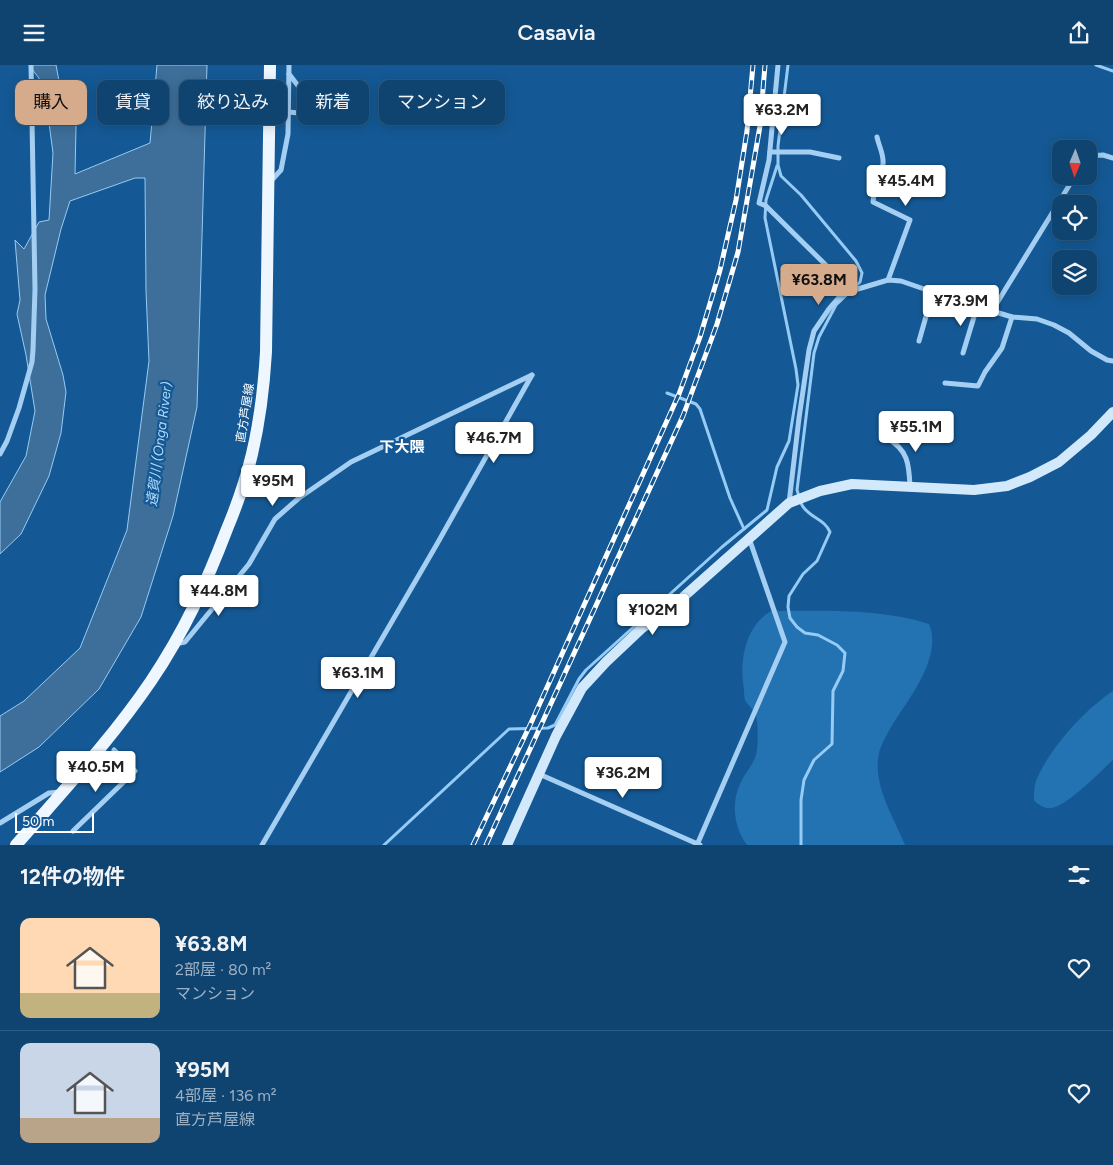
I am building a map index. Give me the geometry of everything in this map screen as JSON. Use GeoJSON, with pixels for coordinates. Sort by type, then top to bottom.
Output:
{"type":"FeatureCollection","features":[{"type":"Feature","properties":{"kind":"main road","name":"直方芦屋線"},"geometry":{"type":"LineString","coordinates":[[16,845],[113,732],[174,644],[194,609],[238,502],[252,455],[264,387],[270,183],[270,65]]}},
{"type":"Feature","properties":{"kind":"street"},"geometry":{"type":"LineString","coordinates":[[0,454],[7,441],[19,408],[32,362],[33,350],[35,289],[31,65]]}},
{"type":"Feature","properties":{"kind":"street"},"geometry":{"type":"LineString","coordinates":[[270,183],[281,170],[288,134],[289,65]]}},
{"type":"Feature","properties":{"kind":"street"},"geometry":{"type":"LineString","coordinates":[[778,65],[770,152],[758,203],[766,206],[848,287],[858,289],[888,279],[901,281],[977,307],[1012,317],[1037,319],[1054,325],[1068,333],[1091,351],[1113,361]]}},
{"type":"Feature","properties":{"kind":"street"},"geometry":{"type":"LineString","coordinates":[[288,112],[299,113],[299,87],[289,74]]}},
{"type":"Feature","properties":{"kind":"street"},"geometry":{"type":"LineString","coordinates":[[877,137],[883,153],[883,165],[874,190],[873,202],[910,220],[888,279]]}},
{"type":"Feature","properties":{"kind":"street"},"geometry":{"type":"LineString","coordinates":[[770,152],[810,152],[839,158]]}},
{"type":"Feature","properties":{"kind":"street"},"geometry":{"type":"LineString","coordinates":[[1098,155],[1113,158]]}},
{"type":"Feature","properties":{"kind":"street"},"geometry":{"type":"LineString","coordinates":[[992,311],[1069,185]]}},
{"type":"Feature","properties":{"kind":"street"},"geometry":{"type":"LineString","coordinates":[[789,503],[799,418],[809,350],[814,331],[829,309],[848,287]]}},
{"type":"Feature","properties":{"kind":"street"},"geometry":{"type":"LineString","coordinates":[[919,341],[933,292]]}},
{"type":"Feature","properties":{"kind":"street"},"geometry":{"type":"LineString","coordinates":[[963,353],[977,307]]}},
{"type":"Feature","properties":{"kind":"street"},"geometry":{"type":"LineString","coordinates":[[945,383],[978,386],[984,372],[1002,348],[1012,317]]}},
{"type":"Feature","properties":{"kind":"street"},"geometry":{"type":"LineString","coordinates":[[174,644],[185,642],[249,564],[275,519],[299,498],[352,462],[532,375],[438,544],[262,845]]}},
{"type":"Feature","properties":{"kind":"street"},"geometry":{"type":"LineString","coordinates":[[507,845],[556,736],[582,688],[641,629],[672,607],[789,503],[820,491],[852,485],[974,490],[1007,486],[1059,462],[1091,435],[1113,413]]}},
{"type":"Feature","properties":{"kind":"street"},"geometry":{"type":"LineString","coordinates":[[887,438],[902,450],[907,458],[910,487]]}},
{"type":"Feature","properties":{"kind":"street"},"geometry":{"type":"LineString","coordinates":[[539,774],[698,845],[784,642],[749,538]]}},
{"type":"Feature","properties":{"kind":"street"},"geometry":{"type":"LineString","coordinates":[[73,831],[134,771],[114,750]]}},
{"type":"Feature","properties":{"kind":"street"},"geometry":{"type":"LineString","coordinates":[[0,823],[49,793],[62,791]]}},
{"type":"Feature","properties":{"kind":"shaded area"},"geometry":{"type":"Polygon","coordinates":[[[771,611],[851,611],[891,615],[929,624],[932,637],[928,664],[922,678],[885,738],[878,759],[879,781],[882,792],[905,845],[747,845],[739,831],[735,815],[735,799],[740,784],[756,755],[758,738],[755,714],[744,697],[743,656],[755,626],[771,611]]]}},
{"type":"Feature","properties":{"kind":"shaded area"},"geometry":{"type":"Polygon","coordinates":[[[1113,691],[1113,760],[1065,802],[1051,808],[1040,805],[1034,800],[1035,786],[1049,756],[1079,719],[1113,691]]]}},
{"type":"Feature","properties":{"kind":"water"},"geometry":{"type":"Polygon","coordinates":[[[29,65],[56,65],[59,80],[40,80],[29,65]]]}},
{"type":"Feature","properties":{"kind":"water","name":"遠賀川 (Onga River)"},"geometry":{"type":"Polygon","coordinates":[[[157,65],[207,65],[207,80],[179,80],[179,125],[205,125],[197,407],[173,516],[141,617],[99,689],[39,747],[0,772],[0,716],[24,701],[80,648],[127,530],[149,361],[145,178],[135,178],[70,201],[61,229],[45,295],[46,319],[63,375],[66,392],[61,433],[49,476],[21,534],[0,554],[0,502],[26,456],[35,411],[17,314],[20,300],[15,240],[24,249],[39,222],[49,220],[53,153],[49,125],[75,125],[75,174],[150,143],[152,125],[169,125],[169,80],[156,80],[157,65]]]}},
{"type":"Feature","properties":{"kind":"waterway"},"geometry":{"type":"LineString","coordinates":[[788,65],[778,146],[778,165],[781,176],[801,195],[856,261],[862,273],[860,282],[836,305],[819,337],[814,353],[797,490],[807,512],[825,524],[830,532],[817,561],[803,574],[789,596],[790,618],[805,633],[818,635],[837,645],[845,653],[843,671],[833,691],[832,744],[814,760],[804,780],[801,800],[801,845]]}},
{"type":"Feature","properties":{"kind":"waterway"},"geometry":{"type":"LineString","coordinates":[[1096,65],[1113,71]]}},
{"type":"Feature","properties":{"kind":"waterway"},"geometry":{"type":"LineString","coordinates":[[384,845],[509,729],[548,728],[555,725],[579,679],[586,670],[722,547],[767,510],[777,467],[789,441],[798,385],[765,218],[766,200],[777,166]]}},
{"type":"Feature","properties":{"kind":"waterway"},"geometry":{"type":"LineString","coordinates":[[667,393],[696,404],[700,409],[730,498],[744,529]]}},
{"type":"Feature","properties":{"kind":"railway"},"geometry":{"type":"LineString","coordinates":[[473,845],[531,723],[679,394],[700,337],[720,270],[736,200],[747,131],[753,65]]}},
{"type":"Feature","properties":{"kind":"railway"},"geometry":{"type":"LineString","coordinates":[[486,845],[683,416],[717,324],[738,252],[760,126],[765,65]]}},
{"type":"Feature","properties":{"kind":"district","name":"下大隈"},"geometry":{"type":"Point","coordinates":[402,447]}}]}
